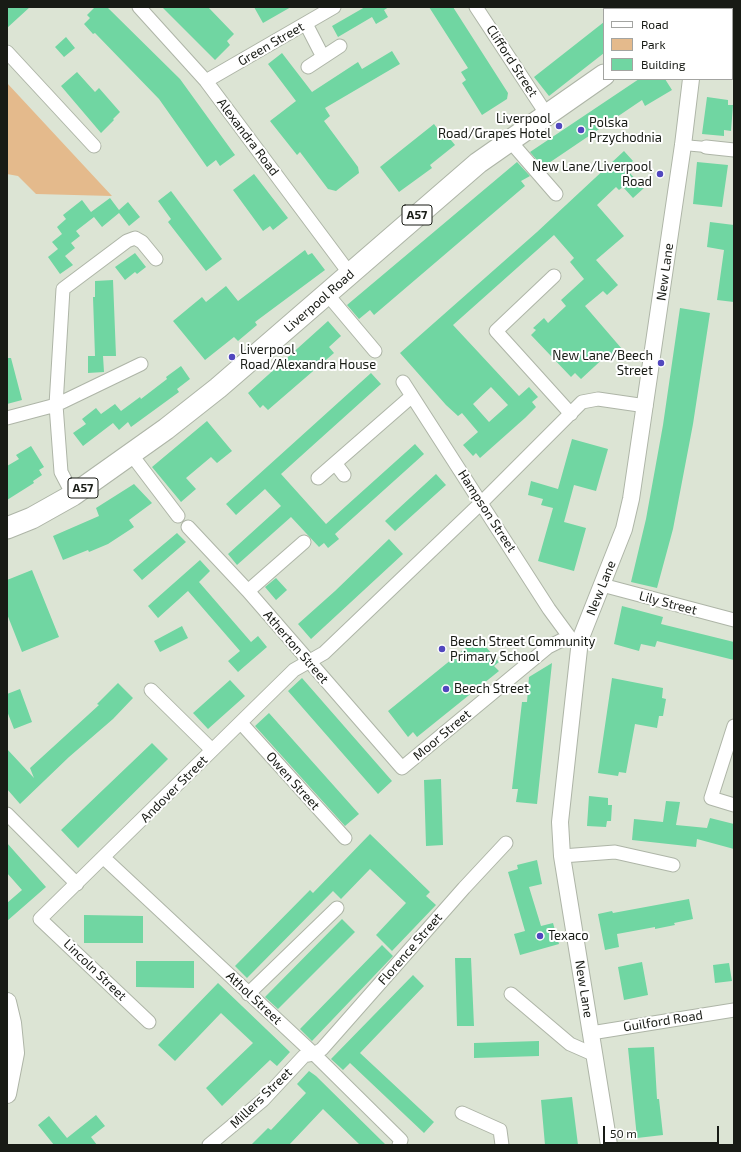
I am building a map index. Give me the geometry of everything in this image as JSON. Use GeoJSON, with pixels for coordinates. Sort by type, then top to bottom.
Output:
{"type":"FeatureCollection","features":[{"type":"Feature","properties":{"kind":"main road","name":"Liverpool Road"},"geometry":{"type":"LineString","coordinates":[[7,528],[32,518],[73,495],[132,454],[218,388],[478,163],[603,76]]}},
{"type":"Feature","properties":{"kind":"main road"},"geometry":{"type":"LineString","coordinates":[[7,1002],[12,1023],[15,1053],[7,1094]]}},
{"type":"Feature","properties":{"kind":"street","name":"Alexandra Road"},"geometry":{"type":"LineString","coordinates":[[139,7],[206,81],[350,274]]}},
{"type":"Feature","properties":{"kind":"street","name":"Green Street"},"geometry":{"type":"LineString","coordinates":[[206,81],[334,7]]}},
{"type":"Feature","properties":{"kind":"street","name":"Clifford Street"},"geometry":{"type":"LineString","coordinates":[[476,7],[547,115]]}},
{"type":"Feature","properties":{"kind":"street"},"geometry":{"type":"LineString","coordinates":[[306,24],[323,57]]}},
{"type":"Feature","properties":{"kind":"street"},"geometry":{"type":"LineString","coordinates":[[308,67],[340,46]]}},
{"type":"Feature","properties":{"kind":"street"},"geometry":{"type":"LineString","coordinates":[[7,52],[94,146]]}},
{"type":"Feature","properties":{"kind":"street","name":"New Lane"},"geometry":{"type":"LineString","coordinates":[[609,1145],[562,856],[560,822],[576,640],[602,586],[624,529],[631,499],[684,145],[691,80]]}},
{"type":"Feature","properties":{"kind":"street"},"geometry":{"type":"LineString","coordinates":[[510,141],[556,194]]}},
{"type":"Feature","properties":{"kind":"street"},"geometry":{"type":"LineString","coordinates":[[684,145],[734,150]]}},
{"type":"Feature","properties":{"kind":"street"},"geometry":{"type":"LineString","coordinates":[[73,495],[61,472],[56,405],[63,289],[127,241],[135,238],[142,242],[156,259]]}},
{"type":"Feature","properties":{"kind":"street"},"geometry":{"type":"LineString","coordinates":[[554,276],[496,331],[571,414]]}},
{"type":"Feature","properties":{"kind":"street"},"geometry":{"type":"LineString","coordinates":[[327,294],[375,351]]}},
{"type":"Feature","properties":{"kind":"street"},"geometry":{"type":"LineString","coordinates":[[7,418],[56,405],[141,364]]}},
{"type":"Feature","properties":{"kind":"street","name":"Hampson Street"},"geometry":{"type":"LineString","coordinates":[[403,382],[549,609],[576,640]]}},
{"type":"Feature","properties":{"kind":"street"},"geometry":{"type":"LineString","coordinates":[[318,478],[412,396]]}},
{"type":"Feature","properties":{"kind":"street"},"geometry":{"type":"LineString","coordinates":[[309,662],[324,653],[482,503],[582,402],[590,399],[598,399],[646,406]]}},
{"type":"Feature","properties":{"kind":"street"},"geometry":{"type":"LineString","coordinates":[[132,454],[178,516]]}},
{"type":"Feature","properties":{"kind":"street"},"geometry":{"type":"LineString","coordinates":[[335,463],[344,475]]}},
{"type":"Feature","properties":{"kind":"street","name":"Atherton Street"},"geometry":{"type":"LineString","coordinates":[[188,527],[248,591],[402,768]]}},
{"type":"Feature","properties":{"kind":"street"},"geometry":{"type":"LineString","coordinates":[[248,591],[304,542]]}},
{"type":"Feature","properties":{"kind":"street","name":"Lily Street"},"geometry":{"type":"LineString","coordinates":[[602,586],[734,620]]}},
{"type":"Feature","properties":{"kind":"street","name":"Moor Street"},"geometry":{"type":"LineString","coordinates":[[402,768],[548,647],[560,641],[576,640]]}},
{"type":"Feature","properties":{"kind":"street","name":"Andover Street"},"geometry":{"type":"LineString","coordinates":[[40,919],[104,858],[294,670],[309,662]]}},
{"type":"Feature","properties":{"kind":"street"},"geometry":{"type":"LineString","coordinates":[[150,690],[212,750]]}},
{"type":"Feature","properties":{"kind":"street","name":"Owen Street"},"geometry":{"type":"LineString","coordinates":[[241,723],[345,838]]}},
{"type":"Feature","properties":{"kind":"street"},"geometry":{"type":"LineString","coordinates":[[734,726],[712,798],[734,805]]}},
{"type":"Feature","properties":{"kind":"street"},"geometry":{"type":"LineString","coordinates":[[7,814],[77,884]]}},
{"type":"Feature","properties":{"kind":"street","name":"Florence Street"},"geometry":{"type":"LineString","coordinates":[[314,1054],[322,1049],[506,843]]}},
{"type":"Feature","properties":{"kind":"street"},"geometry":{"type":"LineString","coordinates":[[562,856],[615,852],[673,865]]}},
{"type":"Feature","properties":{"kind":"street","name":"Athol Street"},"geometry":{"type":"LineString","coordinates":[[104,858],[314,1054],[400,1142]]}},
{"type":"Feature","properties":{"kind":"street"},"geometry":{"type":"LineString","coordinates":[[248,994],[337,908]]}},
{"type":"Feature","properties":{"kind":"street","name":"Lincoln Street"},"geometry":{"type":"LineString","coordinates":[[40,919],[149,1022]]}},
{"type":"Feature","properties":{"kind":"street"},"geometry":{"type":"LineString","coordinates":[[511,994],[570,1044],[595,1056]]}},
{"type":"Feature","properties":{"kind":"street","name":"Guilford Road"},"geometry":{"type":"LineString","coordinates":[[591,1033],[734,1010]]}},
{"type":"Feature","properties":{"kind":"street","name":"Millers Street"},"geometry":{"type":"LineString","coordinates":[[209,1145],[263,1100],[304,1056],[314,1054]]}},
{"type":"Feature","properties":{"kind":"street"},"geometry":{"type":"LineString","coordinates":[[462,1113],[500,1130],[502,1145]]}},
{"type":"Feature","properties":{"kind":"green space"},"geometry":{"type":"Polygon","coordinates":[[[7,83],[112,196],[36,194],[18,176],[7,174],[7,83]]]}},
{"type":"Feature","properties":{"kind":"building"},"geometry":{"type":"Polygon","coordinates":[[[7,7],[30,7],[7,28],[7,7]]]}},
{"type":"Feature","properties":{"kind":"building"},"geometry":{"type":"Polygon","coordinates":[[[95,7],[107,7],[180,79],[235,155],[220,166],[216,160],[207,167],[159,99],[95,33],[93,34],[84,24],[90,18],[87,15],[95,7]]]}},
{"type":"Feature","properties":{"kind":"building"},"geometry":{"type":"Polygon","coordinates":[[[162,7],[208,7],[234,34],[227,41],[230,45],[215,60],[162,7]]]}},
{"type":"Feature","properties":{"kind":"building"},"geometry":{"type":"Polygon","coordinates":[[[254,7],[291,7],[263,23],[254,7]]]}},
{"type":"Feature","properties":{"kind":"building"},"geometry":{"type":"Polygon","coordinates":[[[365,7],[389,7],[384,10],[388,17],[376,24],[372,17],[338,37],[332,26],[365,7]]]}},
{"type":"Feature","properties":{"kind":"building"},"geometry":{"type":"Polygon","coordinates":[[[429,7],[453,7],[508,93],[507,99],[482,115],[462,83],[466,80],[461,72],[468,68],[429,7]]]}},
{"type":"Feature","properties":{"kind":"building"},"geometry":{"type":"Polygon","coordinates":[[[603,23],[603,54],[549,96],[534,77],[603,23]]]}},
{"type":"Feature","properties":{"kind":"building"},"geometry":{"type":"Polygon","coordinates":[[[66,37],[75,48],[64,57],[55,47],[66,37]]]}},
{"type":"Feature","properties":{"kind":"building"},"geometry":{"type":"Polygon","coordinates":[[[392,51],[400,64],[325,108],[330,116],[324,121],[358,167],[359,173],[336,191],[328,189],[300,152],[297,155],[270,121],[296,101],[268,64],[282,53],[312,92],[358,62],[362,69],[392,51]]]}},
{"type":"Feature","properties":{"kind":"building"},"geometry":{"type":"Polygon","coordinates":[[[77,72],[95,92],[99,88],[120,112],[101,133],[61,86],[77,72]]]}},
{"type":"Feature","properties":{"kind":"building","name":"Polska Przychodnia"},"geometry":{"type":"Polygon","coordinates":[[[638,80],[666,80],[672,90],[645,106],[642,100],[543,167],[530,152],[638,80]]]}},
{"type":"Feature","properties":{"kind":"building"},"geometry":{"type":"Polygon","coordinates":[[[707,97],[728,100],[728,105],[733,105],[731,131],[724,130],[724,136],[702,134],[707,97]]]}},
{"type":"Feature","properties":{"kind":"building"},"geometry":{"type":"Polygon","coordinates":[[[434,124],[440,132],[442,129],[455,145],[430,165],[432,168],[399,192],[380,167],[434,124]]]}},
{"type":"Feature","properties":{"kind":"building"},"geometry":{"type":"Polygon","coordinates":[[[624,151],[633,161],[625,168],[644,188],[633,198],[623,187],[619,190],[616,187],[597,205],[624,236],[596,260],[618,285],[607,295],[603,291],[585,306],[622,349],[611,358],[608,354],[581,379],[575,373],[571,377],[531,335],[536,330],[533,328],[544,318],[548,323],[566,306],[561,300],[584,279],[570,262],[574,258],[554,235],[453,325],[519,396],[529,387],[538,397],[532,402],[536,407],[480,458],[476,453],[473,456],[463,445],[478,432],[462,413],[458,416],[446,405],[400,353],[537,232],[624,151]],[[491,387],[473,404],[489,422],[508,405],[491,387]]]}},
{"type":"Feature","properties":{"kind":"building"},"geometry":{"type":"Polygon","coordinates":[[[517,162],[530,176],[521,181],[525,186],[374,315],[370,310],[359,319],[347,305],[517,162]]]}},
{"type":"Feature","properties":{"kind":"building"},"geometry":{"type":"Polygon","coordinates":[[[697,162],[728,165],[722,207],[693,204],[697,162]]]}},
{"type":"Feature","properties":{"kind":"building"},"geometry":{"type":"Polygon","coordinates":[[[254,174],[288,218],[273,230],[270,226],[263,231],[233,190],[254,174]]]}},
{"type":"Feature","properties":{"kind":"building"},"geometry":{"type":"Polygon","coordinates":[[[171,191],[222,259],[206,271],[168,222],[171,219],[158,201],[171,191]]]}},
{"type":"Feature","properties":{"kind":"building"},"geometry":{"type":"Polygon","coordinates":[[[110,198],[119,210],[128,202],[140,217],[129,226],[119,213],[102,227],[94,217],[76,231],[80,236],[71,243],[75,248],[65,256],[73,265],[60,274],[48,257],[58,249],[52,242],[62,234],[57,227],[66,219],[63,215],[82,200],[91,212],[110,198]]]}},
{"type":"Feature","properties":{"kind":"building"},"geometry":{"type":"Polygon","coordinates":[[[710,222],[734,225],[734,302],[717,300],[724,250],[707,247],[710,222]]]}},
{"type":"Feature","properties":{"kind":"building"},"geometry":{"type":"Polygon","coordinates":[[[305,250],[308,255],[312,253],[325,270],[255,322],[257,325],[238,341],[234,337],[205,360],[173,321],[202,297],[206,302],[226,286],[238,301],[305,250]]]}},
{"type":"Feature","properties":{"kind":"building"},"geometry":{"type":"Polygon","coordinates":[[[135,253],[146,267],[137,274],[135,272],[125,280],[115,267],[135,253]]]}},
{"type":"Feature","properties":{"kind":"building"},"geometry":{"type":"Polygon","coordinates":[[[113,280],[116,356],[103,356],[104,372],[88,373],[88,356],[95,356],[93,297],[95,297],[95,281],[113,280]]]}},
{"type":"Feature","properties":{"kind":"building"},"geometry":{"type":"Polygon","coordinates":[[[680,308],[710,313],[693,424],[673,529],[657,588],[631,582],[646,519],[663,425],[680,308]]]}},
{"type":"Feature","properties":{"kind":"building"},"geometry":{"type":"Polygon","coordinates":[[[328,321],[341,336],[329,347],[334,353],[268,410],[263,405],[260,408],[248,393],[328,321]]]}},
{"type":"Feature","properties":{"kind":"building"},"geometry":{"type":"Polygon","coordinates":[[[7,358],[11,358],[22,400],[7,404],[7,358]]]}},
{"type":"Feature","properties":{"kind":"building"},"geometry":{"type":"Polygon","coordinates":[[[181,366],[190,379],[177,389],[179,392],[131,427],[128,422],[119,430],[113,423],[83,446],[73,433],[86,424],[82,419],[96,408],[101,414],[115,404],[121,411],[140,397],[141,399],[181,366]]]}},
{"type":"Feature","properties":{"kind":"building"},"geometry":{"type":"Polygon","coordinates":[[[371,373],[381,384],[281,474],[326,524],[415,444],[424,454],[335,534],[339,539],[328,548],[324,543],[319,547],[291,517],[237,565],[228,554],[281,506],[265,489],[236,515],[226,504],[371,373]]]}},
{"type":"Feature","properties":{"kind":"building"},"geometry":{"type":"Polygon","coordinates":[[[207,421],[232,451],[217,463],[211,457],[186,478],[196,489],[181,502],[152,467],[207,421]]]}},
{"type":"Feature","properties":{"kind":"building"},"geometry":{"type":"Polygon","coordinates":[[[572,439],[608,449],[596,491],[574,485],[564,522],[586,528],[574,571],[538,561],[553,508],[541,505],[543,499],[528,495],[531,481],[558,489],[572,439]]]}},
{"type":"Feature","properties":{"kind":"building"},"geometry":{"type":"Polygon","coordinates":[[[31,446],[44,467],[39,470],[42,475],[33,481],[34,483],[7,500],[7,466],[19,459],[16,455],[31,446]]]}},
{"type":"Feature","properties":{"kind":"building"},"geometry":{"type":"Polygon","coordinates":[[[436,474],[446,485],[395,531],[385,521],[436,474]]]}},
{"type":"Feature","properties":{"kind":"building"},"geometry":{"type":"Polygon","coordinates":[[[134,484],[152,503],[129,520],[134,527],[108,544],[63,560],[53,536],[99,516],[96,508],[134,484]]]}},
{"type":"Feature","properties":{"kind":"building"},"geometry":{"type":"Polygon","coordinates":[[[177,533],[186,542],[142,580],[133,570],[177,533]]]}},
{"type":"Feature","properties":{"kind":"building"},"geometry":{"type":"Polygon","coordinates":[[[389,539],[403,554],[311,639],[298,624],[389,539]]]}},
{"type":"Feature","properties":{"kind":"building"},"geometry":{"type":"Polygon","coordinates":[[[200,560],[210,571],[199,582],[251,642],[258,636],[267,647],[238,672],[228,661],[240,651],[188,591],[158,618],[148,606],[200,560]]]}},
{"type":"Feature","properties":{"kind":"building"},"geometry":{"type":"Polygon","coordinates":[[[32,570],[59,637],[22,652],[7,614],[7,580],[32,570]]]}},
{"type":"Feature","properties":{"kind":"building"},"geometry":{"type":"Polygon","coordinates":[[[276,578],[287,590],[276,600],[265,587],[276,578]]]}},
{"type":"Feature","properties":{"kind":"building"},"geometry":{"type":"Polygon","coordinates":[[[622,606],[663,617],[661,624],[734,642],[734,660],[657,641],[655,647],[641,644],[639,651],[614,644],[622,606]]]}},
{"type":"Feature","properties":{"kind":"building"},"geometry":{"type":"Polygon","coordinates":[[[182,626],[188,638],[160,652],[154,641],[182,626]]]}},
{"type":"Feature","properties":{"kind":"building","name":"Beech Street"},"geometry":{"type":"Polygon","coordinates":[[[480,640],[499,662],[494,666],[499,671],[417,737],[413,732],[408,737],[388,711],[473,642],[475,644],[480,640]]]}},
{"type":"Feature","properties":{"kind":"building"},"geometry":{"type":"Polygon","coordinates":[[[552,663],[537,804],[516,802],[518,789],[512,789],[522,702],[527,702],[529,677],[552,663]]]}},
{"type":"Feature","properties":{"kind":"building"},"geometry":{"type":"Polygon","coordinates":[[[302,678],[392,781],[378,794],[288,691],[302,678]]]}},
{"type":"Feature","properties":{"kind":"building"},"geometry":{"type":"Polygon","coordinates":[[[612,678],[663,688],[662,698],[666,699],[663,716],[659,716],[657,728],[635,724],[626,773],[619,772],[618,776],[598,773],[612,678]]]}},
{"type":"Feature","properties":{"kind":"building"},"geometry":{"type":"Polygon","coordinates":[[[230,680],[245,696],[208,729],[193,713],[230,680]]]}},
{"type":"Feature","properties":{"kind":"building"},"geometry":{"type":"Polygon","coordinates":[[[118,683],[133,698],[113,719],[69,757],[20,804],[7,789],[7,749],[34,778],[30,768],[99,705],[97,704],[118,683]]]}},
{"type":"Feature","properties":{"kind":"building"},"geometry":{"type":"Polygon","coordinates":[[[20,689],[32,722],[14,729],[7,711],[7,694],[20,689]]]}},
{"type":"Feature","properties":{"kind":"building"},"geometry":{"type":"Polygon","coordinates":[[[269,713],[359,814],[345,826],[255,726],[269,713]]]}},
{"type":"Feature","properties":{"kind":"building"},"geometry":{"type":"Polygon","coordinates":[[[152,743],[168,759],[78,848],[61,830],[152,743]]]}},
{"type":"Feature","properties":{"kind":"building"},"geometry":{"type":"Polygon","coordinates":[[[441,779],[443,845],[426,846],[424,780],[441,779]]]}},
{"type":"Feature","properties":{"kind":"building"},"geometry":{"type":"Polygon","coordinates":[[[589,796],[608,798],[608,805],[612,805],[611,821],[607,821],[606,827],[587,826],[589,796]]]}},
{"type":"Feature","properties":{"kind":"building"},"geometry":{"type":"Polygon","coordinates":[[[666,801],[680,802],[676,825],[707,828],[710,818],[734,824],[734,849],[697,839],[696,847],[632,840],[634,819],[663,822],[666,801]]]}},
{"type":"Feature","properties":{"kind":"building"},"geometry":{"type":"Polygon","coordinates":[[[370,834],[430,892],[426,896],[436,905],[392,951],[376,935],[406,903],[370,869],[341,899],[333,891],[247,978],[235,966],[310,890],[313,893],[370,834]]]}},
{"type":"Feature","properties":{"kind":"building"},"geometry":{"type":"Polygon","coordinates":[[[7,843],[46,887],[7,921],[7,903],[22,890],[7,873],[7,843]]]}},
{"type":"Feature","properties":{"kind":"building"},"geometry":{"type":"Polygon","coordinates":[[[537,860],[542,884],[529,887],[541,926],[553,923],[559,944],[520,955],[514,934],[525,931],[508,872],[518,869],[517,865],[537,860]]]}},
{"type":"Feature","properties":{"kind":"building"},"geometry":{"type":"Polygon","coordinates":[[[689,899],[693,919],[674,923],[675,925],[655,929],[655,927],[617,934],[619,947],[605,950],[598,914],[612,911],[613,913],[689,899]]]}},
{"type":"Feature","properties":{"kind":"building"},"geometry":{"type":"Polygon","coordinates":[[[84,915],[143,916],[143,943],[84,943],[84,915]]]}},
{"type":"Feature","properties":{"kind":"building"},"geometry":{"type":"Polygon","coordinates":[[[342,919],[355,932],[278,1009],[265,997],[342,919]]]}},
{"type":"Feature","properties":{"kind":"building"},"geometry":{"type":"Polygon","coordinates":[[[382,945],[393,956],[312,1041],[300,1029],[382,945]]]}},
{"type":"Feature","properties":{"kind":"building"},"geometry":{"type":"Polygon","coordinates":[[[455,958],[471,958],[474,1026],[457,1026],[455,958]]]}},
{"type":"Feature","properties":{"kind":"building"},"geometry":{"type":"Polygon","coordinates":[[[136,961],[194,961],[194,988],[136,987],[136,961]]]}},
{"type":"Feature","properties":{"kind":"building"},"geometry":{"type":"Polygon","coordinates":[[[642,962],[648,995],[624,1000],[618,967],[642,962]]]}},
{"type":"Feature","properties":{"kind":"building"},"geometry":{"type":"Polygon","coordinates":[[[729,963],[732,981],[715,983],[713,965],[729,963]]]}},
{"type":"Feature","properties":{"kind":"building"},"geometry":{"type":"Polygon","coordinates":[[[413,975],[424,986],[360,1053],[434,1122],[424,1133],[350,1063],[343,1070],[331,1059],[413,975]]]}},
{"type":"Feature","properties":{"kind":"building"},"geometry":{"type":"Polygon","coordinates":[[[218,983],[290,1052],[277,1066],[270,1060],[222,1106],[206,1088],[253,1043],[221,1013],[175,1061],[158,1045],[218,983]]]}},
{"type":"Feature","properties":{"kind":"building"},"geometry":{"type":"Polygon","coordinates":[[[539,1041],[539,1056],[474,1058],[474,1043],[539,1041]]]}},
{"type":"Feature","properties":{"kind":"building"},"geometry":{"type":"Polygon","coordinates":[[[654,1047],[657,1099],[659,1099],[663,1135],[637,1138],[628,1048],[654,1047]]]}},
{"type":"Feature","properties":{"kind":"building"},"geometry":{"type":"Polygon","coordinates":[[[309,1071],[316,1076],[386,1145],[360,1145],[323,1109],[289,1145],[251,1145],[268,1128],[271,1130],[306,1093],[297,1084],[309,1071]]]}},
{"type":"Feature","properties":{"kind":"building"},"geometry":{"type":"Polygon","coordinates":[[[572,1097],[578,1145],[545,1145],[541,1100],[572,1097]]]}},
{"type":"Feature","properties":{"kind":"building"},"geometry":{"type":"Polygon","coordinates":[[[96,1115],[105,1126],[91,1137],[97,1145],[54,1145],[38,1125],[49,1116],[67,1138],[96,1115]]]}},
{"type":"Feature","properties":{"kind":"place","name":"Liverpool Road/Grapes Hotel"},"geometry":{"type":"Point","coordinates":[559,126]}},
{"type":"Feature","properties":{"kind":"place","name":"Polska Przychodnia"},"geometry":{"type":"Point","coordinates":[581,130]}},
{"type":"Feature","properties":{"kind":"place","name":"New Lane/Liverpool Road"},"geometry":{"type":"Point","coordinates":[660,174]}},
{"type":"Feature","properties":{"kind":"place","name":"Liverpool Road/Alexandra House"},"geometry":{"type":"Point","coordinates":[232,357]}},
{"type":"Feature","properties":{"kind":"place","name":"New Lane/Beech Street"},"geometry":{"type":"Point","coordinates":[661,363]}},
{"type":"Feature","properties":{"kind":"place","name":"Beech Street Community Primary School"},"geometry":{"type":"Point","coordinates":[442,649]}},
{"type":"Feature","properties":{"kind":"place","name":"Beech Street"},"geometry":{"type":"Point","coordinates":[446,689]}},
{"type":"Feature","properties":{"kind":"place","name":"Texaco"},"geometry":{"type":"Point","coordinates":[540,936]}}]}
